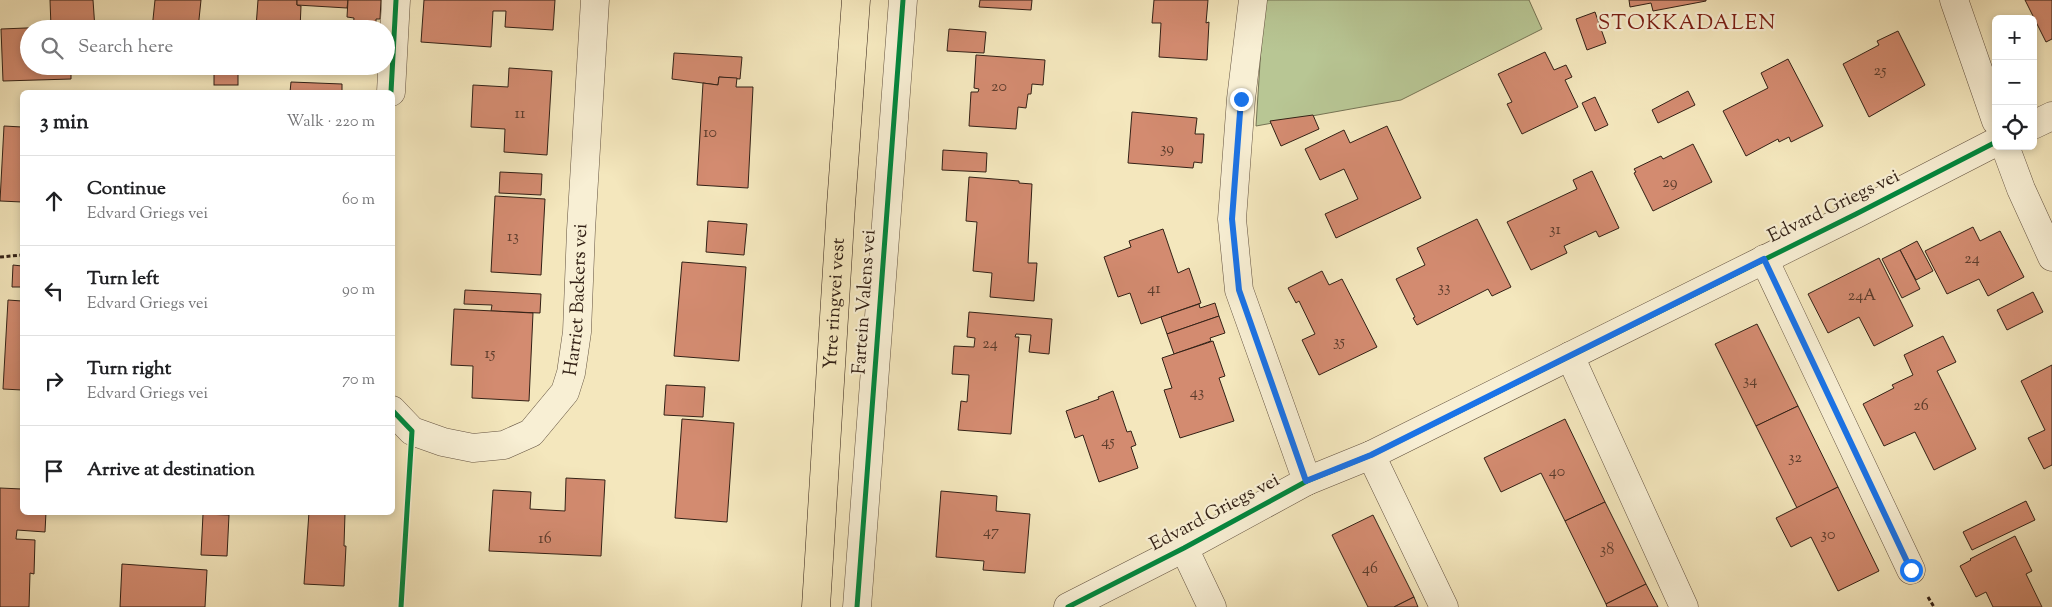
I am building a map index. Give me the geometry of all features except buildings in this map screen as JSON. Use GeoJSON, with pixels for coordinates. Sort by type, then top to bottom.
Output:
{"type":"FeatureCollection","features":[{"type":"Feature","properties":{"kind":"main road","name":"Ytre ringvei vest"},"geometry":{"type":"LineString","coordinates":[[816,607],[841,195],[856,0]]}},
{"type":"Feature","properties":{"kind":"street"},"geometry":{"type":"LineString","coordinates":[[395,20],[396,0]]}},
{"type":"Feature","properties":{"kind":"street","name":"Harriet Backers vei"},"geometry":{"type":"LineString","coordinates":[[395,413],[412,431],[442,442],[474,448],[504,445],[531,433],[565,392],[571,373],[577,332],[581,230],[595,0]]}},
{"type":"Feature","properties":{"kind":"street","name":"Fartein Valens vei"},"geometry":{"type":"LineString","coordinates":[[857,607],[903,0]]}},
{"type":"Feature","properties":{"kind":"street","name":"Edvard Griegs vei"},"geometry":{"type":"LineString","coordinates":[[1253,0],[1241,99],[1232,219],[1239,290],[1306,481]]}},
{"type":"Feature","properties":{"kind":"street"},"geometry":{"type":"LineString","coordinates":[[1954,0],[1992,109]]}},
{"type":"Feature","properties":{"kind":"street"},"geometry":{"type":"LineString","coordinates":[[391,90],[392,75]]}},
{"type":"Feature","properties":{"kind":"street"},"geometry":{"type":"LineString","coordinates":[[2037,123],[2052,116]]}},
{"type":"Feature","properties":{"kind":"street","name":"Edvard Griegs vei"},"geometry":{"type":"LineString","coordinates":[[1068,607],[1184,548],[1306,481],[1371,455],[1992,144]]}},
{"type":"Feature","properties":{"kind":"street"},"geometry":{"type":"LineString","coordinates":[[2006,150],[2021,189],[2052,257]]}},
{"type":"Feature","properties":{"kind":"street","name":"Edvard Griegs vei"},"geometry":{"type":"LineString","coordinates":[[1764,259],[1911,570]]}},
{"type":"Feature","properties":{"kind":"street"},"geometry":{"type":"LineString","coordinates":[[1570,356],[1684,607]]}},
{"type":"Feature","properties":{"kind":"street"},"geometry":{"type":"LineString","coordinates":[[1371,455],[1444,607]]}},
{"type":"Feature","properties":{"kind":"street","name":"Edvard Griegs vei"},"geometry":{"type":"LineString","coordinates":[[1184,548],[1212,607]]}},
{"type":"Feature","properties":{"kind":"path"},"geometry":{"type":"LineString","coordinates":[[0,257],[20,255]]}},
{"type":"Feature","properties":{"kind":"green space"},"geometry":{"type":"Polygon","coordinates":[[[1264,0],[1529,0],[1542,29],[1401,100],[1256,126],[1264,0]]]}},
{"type":"Feature","properties":{"kind":"cycle path"},"geometry":{"type":"LineString","coordinates":[[395,20],[396,0]]}},
{"type":"Feature","properties":{"kind":"cycle path"},"geometry":{"type":"LineString","coordinates":[[857,607],[903,0]]}},
{"type":"Feature","properties":{"kind":"cycle path"},"geometry":{"type":"LineString","coordinates":[[391,90],[392,75]]}},
{"type":"Feature","properties":{"kind":"cycle path"},"geometry":{"type":"LineString","coordinates":[[1068,607],[1184,548],[1307,481],[1371,455],[1856,214],[1992,144]]}},
{"type":"Feature","properties":{"kind":"cycle path"},"geometry":{"type":"LineString","coordinates":[[395,413],[412,431],[401,607]]}},
{"type":"Feature","properties":{"kind":"district","name":"STOKKADALEN"},"geometry":{"type":"Point","coordinates":[1687,24]}},
{"type":"Feature","properties":{"kind":"route"},"geometry":{"type":"LineString","coordinates":[[1241,99],[1232,219],[1239,290],[1306,481],[1371,455],[1764,259],[1911,570]]}}]}
